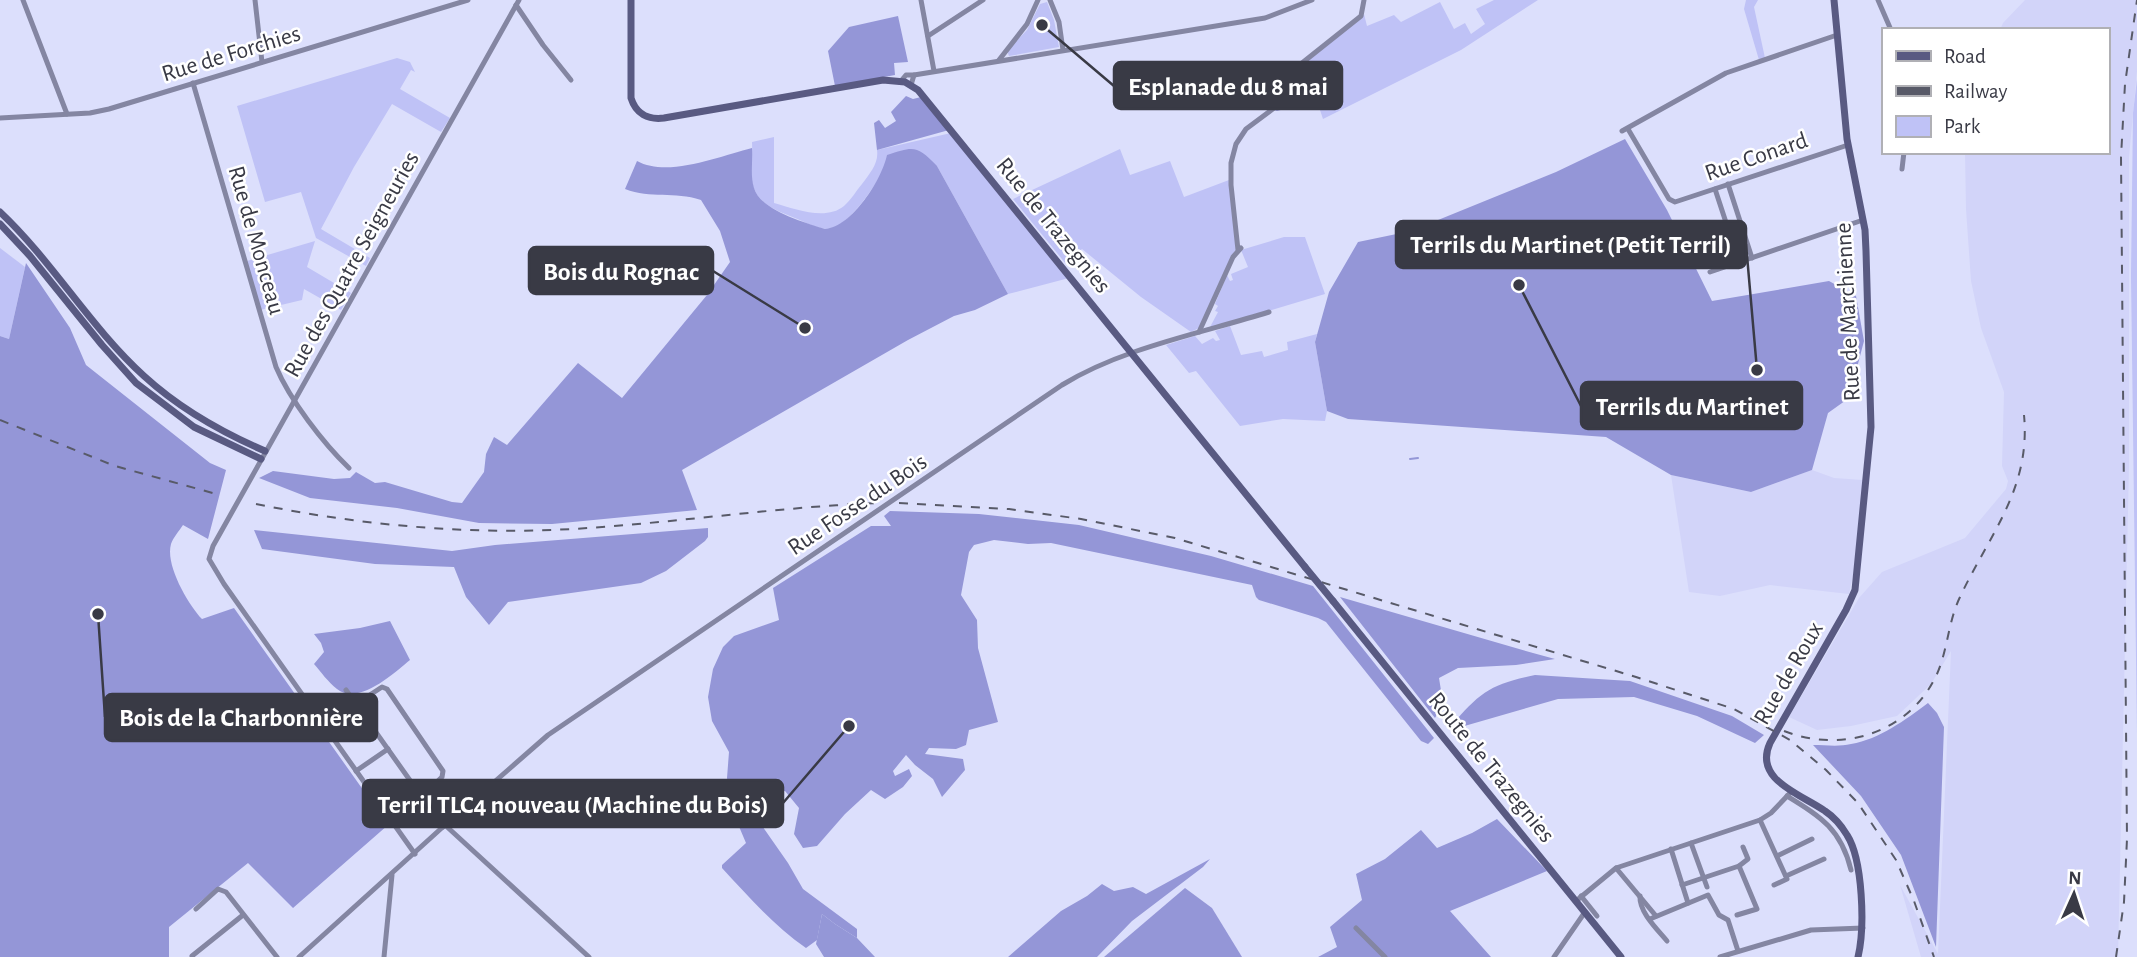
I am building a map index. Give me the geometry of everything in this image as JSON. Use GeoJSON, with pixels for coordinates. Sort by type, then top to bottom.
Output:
{"type":"FeatureCollection","features":[{"type":"Feature","properties":{"kind":"main road","name":"Rue de Trazegnies"},"geometry":{"type":"LineString","coordinates":[[631,0],[631,98],[637,110],[647,117],[660,119],[883,80],[901,81],[911,85],[933,106],[1333,601]]}},
{"type":"Feature","properties":{"kind":"main road","name":"Rue de Marchienne"},"geometry":{"type":"LineString","coordinates":[[1834,0],[1848,145],[1867,251],[1871,414]]}},
{"type":"Feature","properties":{"kind":"main road"},"geometry":{"type":"LineString","coordinates":[[0,212],[142,374],[200,419],[263,455]]}},
{"type":"Feature","properties":{"kind":"main road"},"geometry":{"type":"LineString","coordinates":[[0,224],[136,383],[194,427],[263,455]]}},
{"type":"Feature","properties":{"kind":"main road","name":"Rue de Roux"},"geometry":{"type":"LineString","coordinates":[[1858,957],[1863,928],[1857,863],[1850,841],[1832,816],[1789,793],[1772,776],[1767,764],[1767,752],[1854,593],[1871,414]]}},
{"type":"Feature","properties":{"kind":"main road","name":"Route de Trazegnies"},"geometry":{"type":"LineString","coordinates":[[1333,601],[1578,899],[1585,912],[1621,957]]}},
{"type":"Feature","properties":{"kind":"street"},"geometry":{"type":"LineString","coordinates":[[23,0],[67,114]]}},
{"type":"Feature","properties":{"kind":"street"},"geometry":{"type":"LineString","coordinates":[[255,0],[262,62]]}},
{"type":"Feature","properties":{"kind":"street","name":"Rue de Forchies"},"geometry":{"type":"LineString","coordinates":[[0,118],[109,109],[468,0]]}},
{"type":"Feature","properties":{"kind":"street"},"geometry":{"type":"LineString","coordinates":[[921,0],[934,71]]}},
{"type":"Feature","properties":{"kind":"street"},"geometry":{"type":"LineString","coordinates":[[928,36],[983,0]]}},
{"type":"Feature","properties":{"kind":"street"},"geometry":{"type":"LineString","coordinates":[[999,60],[1027,24],[1038,0]]}},
{"type":"Feature","properties":{"kind":"street"},"geometry":{"type":"LineString","coordinates":[[1051,0],[1059,22],[1063,50]]}},
{"type":"Feature","properties":{"kind":"street"},"geometry":{"type":"LineString","coordinates":[[901,81],[906,75],[1265,18],[1312,0]]}},
{"type":"Feature","properties":{"kind":"street"},"geometry":{"type":"LineString","coordinates":[[1199,332],[1240,249],[1231,185],[1231,163],[1236,144],[1246,129],[1274,108],[1302,63],[1361,16],[1364,0]]}},
{"type":"Feature","properties":{"kind":"street"},"geometry":{"type":"LineString","coordinates":[[1878,0],[1890,28]]}},
{"type":"Feature","properties":{"kind":"street"},"geometry":{"type":"LineString","coordinates":[[518,3],[543,45],[571,80]]}},
{"type":"Feature","properties":{"kind":"street","name":"Rue des Quatre Seigneuries"},"geometry":{"type":"LineString","coordinates":[[356,771],[209,559],[212,546],[518,3]]}},
{"type":"Feature","properties":{"kind":"street","name":"Rue Conard"},"geometry":{"type":"LineString","coordinates":[[1837,35],[1726,73],[1625,130],[1669,199],[1675,202],[1848,145]]}},
{"type":"Feature","properties":{"kind":"street"},"geometry":{"type":"LineString","coordinates":[[911,85],[914,75]]}},
{"type":"Feature","properties":{"kind":"street","name":"Rue de Monceau"},"geometry":{"type":"LineString","coordinates":[[193,83],[276,367],[294,400],[349,468]]}},
{"type":"Feature","properties":{"kind":"street"},"geometry":{"type":"LineString","coordinates":[[1902,169],[1904,154]]}},
{"type":"Feature","properties":{"kind":"street"},"geometry":{"type":"LineString","coordinates":[[1728,184],[1752,258]]}},
{"type":"Feature","properties":{"kind":"street"},"geometry":{"type":"LineString","coordinates":[[1715,189],[1739,262]]}},
{"type":"Feature","properties":{"kind":"street"},"geometry":{"type":"LineString","coordinates":[[1710,272],[1863,220]]}},
{"type":"Feature","properties":{"kind":"street","name":"Rue Fosse du Bois"},"geometry":{"type":"LineString","coordinates":[[299,957],[548,734],[1062,385],[1090,370],[1133,353],[1269,312]]}},
{"type":"Feature","properties":{"kind":"street"},"geometry":{"type":"LineString","coordinates":[[356,704],[382,687],[387,689],[443,771],[442,777],[421,797]]}},
{"type":"Feature","properties":{"kind":"street"},"geometry":{"type":"LineString","coordinates":[[346,690],[444,826],[589,957]]}},
{"type":"Feature","properties":{"kind":"street"},"geometry":{"type":"LineString","coordinates":[[388,749],[356,771],[415,854]]}},
{"type":"Feature","properties":{"kind":"street"},"geometry":{"type":"LineString","coordinates":[[1597,916],[1578,899],[1616,868],[1760,820],[1771,813],[1789,793]]}},
{"type":"Feature","properties":{"kind":"street","name":"Rue de Roux"},"geometry":{"type":"LineString","coordinates":[[1789,793],[1834,831],[1846,850],[1851,870]]}},
{"type":"Feature","properties":{"kind":"street"},"geometry":{"type":"LineString","coordinates":[[1760,820],[1786,876]]}},
{"type":"Feature","properties":{"kind":"street"},"geometry":{"type":"LineString","coordinates":[[1777,856],[1812,839]]}},
{"type":"Feature","properties":{"kind":"street"},"geometry":{"type":"LineString","coordinates":[[1691,843],[1707,887]]}},
{"type":"Feature","properties":{"kind":"street"},"geometry":{"type":"LineString","coordinates":[[1682,885],[1739,866],[1748,859],[1743,847]]}},
{"type":"Feature","properties":{"kind":"street"},"geometry":{"type":"LineString","coordinates":[[1671,849],[1688,903]]}},
{"type":"Feature","properties":{"kind":"street"},"geometry":{"type":"LineString","coordinates":[[1774,885],[1787,878],[1786,876],[1824,859]]}},
{"type":"Feature","properties":{"kind":"street"},"geometry":{"type":"LineString","coordinates":[[1737,915],[1757,908],[1739,866]]}},
{"type":"Feature","properties":{"kind":"street"},"geometry":{"type":"LineString","coordinates":[[1616,868],[1656,916]]}},
{"type":"Feature","properties":{"kind":"street"},"geometry":{"type":"LineString","coordinates":[[384,957],[393,875]]}},
{"type":"Feature","properties":{"kind":"street"},"geometry":{"type":"LineString","coordinates":[[196,909],[218,888],[226,892],[277,957]]}},
{"type":"Feature","properties":{"kind":"street"},"geometry":{"type":"LineString","coordinates":[[1650,919],[1708,895],[1719,915],[1728,919],[1738,951]]}},
{"type":"Feature","properties":{"kind":"street"},"geometry":{"type":"LineString","coordinates":[[1640,897],[1639,901],[1650,919],[1667,941]]}},
{"type":"Feature","properties":{"kind":"street"},"geometry":{"type":"LineString","coordinates":[[1553,957],[1585,912]]}},
{"type":"Feature","properties":{"kind":"street"},"geometry":{"type":"LineString","coordinates":[[192,956],[243,915]]}},
{"type":"Feature","properties":{"kind":"street"},"geometry":{"type":"LineString","coordinates":[[1356,928],[1385,957]]}},
{"type":"Feature","properties":{"kind":"street"},"geometry":{"type":"LineString","coordinates":[[1720,957],[1811,930],[1863,928]]}},
{"type":"Feature","properties":{"kind":"shaded area"},"geometry":{"type":"Polygon","coordinates":[[[2025,0],[2137,0],[2137,71],[2129,157],[2129,466],[2118,957],[1921,957],[1900,885],[1938,954],[1951,651],[1931,684],[1897,716],[1817,730],[1789,717],[1859,598],[1882,572],[1965,538],[2006,489],[2008,481],[2002,466],[2004,392],[1981,328],[1971,281],[1965,154],[2109,154],[2109,28],[2001,28],[2025,0]]]}},
{"type":"Feature","properties":{"kind":"shaded area"},"geometry":{"type":"Polygon","coordinates":[[[898,16],[908,62],[894,63],[895,75],[835,86],[828,51],[849,27],[898,16]]]}},
{"type":"Feature","properties":{"kind":"shaded area"},"geometry":{"type":"Polygon","coordinates":[[[1236,61],[1241,90],[1209,105],[1205,65],[1236,61]]]}},
{"type":"Feature","properties":{"kind":"shaded area"},"geometry":{"type":"Polygon","coordinates":[[[1300,69],[1307,93],[1314,101],[1274,110],[1300,69]]]}},
{"type":"Feature","properties":{"kind":"shaded area"},"geometry":{"type":"Polygon","coordinates":[[[906,96],[913,99],[921,97],[949,130],[877,150],[874,123],[879,120],[885,128],[896,121],[891,112],[906,96]]]}},
{"type":"Feature","properties":{"kind":"shaded area"},"geometry":{"type":"Polygon","coordinates":[[[1625,139],[1667,210],[1712,301],[1829,281],[1856,296],[1864,341],[1849,398],[1828,413],[1812,470],[1751,492],[1671,475],[1606,437],[1348,419],[1327,411],[1315,342],[1329,292],[1358,242],[1411,231],[1556,172],[1625,139]]]}},
{"type":"Feature","properties":{"kind":"shaded area"},"geometry":{"type":"Polygon","coordinates":[[[752,148],[752,178],[758,196],[784,215],[825,229],[845,220],[855,211],[879,176],[887,155],[909,149],[920,151],[937,166],[1008,294],[975,310],[954,316],[908,340],[682,470],[697,510],[552,524],[479,523],[397,508],[310,498],[259,478],[273,471],[334,479],[350,478],[356,472],[375,483],[385,482],[462,503],[484,472],[486,454],[494,437],[507,445],[578,363],[622,398],[707,295],[730,262],[720,231],[701,200],[644,194],[625,189],[637,161],[650,166],[679,166],[752,148]]]}},
{"type":"Feature","properties":{"kind":"shaded area"},"geometry":{"type":"Polygon","coordinates":[[[26,263],[70,328],[86,365],[210,463],[226,470],[208,539],[183,525],[172,542],[171,562],[179,584],[202,619],[234,608],[388,825],[293,908],[248,863],[169,927],[169,957],[0,957],[0,336],[9,339],[26,263]]]}},
{"type":"Feature","properties":{"kind":"shaded area"},"geometry":{"type":"Polygon","coordinates":[[[1812,470],[1834,478],[1863,480],[1855,566],[1849,594],[1770,585],[1720,596],[1689,592],[1671,475],[1751,492],[1812,470]]]}},
{"type":"Feature","properties":{"kind":"shaded area"},"geometry":{"type":"Polygon","coordinates":[[[890,511],[979,514],[1079,525],[1211,556],[1313,586],[1434,738],[1428,744],[1421,741],[1326,622],[1259,600],[1252,585],[1051,543],[1028,544],[994,540],[974,545],[969,552],[961,595],[977,620],[978,648],[998,722],[969,730],[966,745],[956,749],[929,748],[925,754],[963,759],[965,770],[942,797],[933,779],[906,755],[893,771],[895,776],[909,769],[912,776],[903,787],[885,799],[871,790],[817,846],[803,848],[794,834],[799,808],[785,791],[770,792],[751,810],[803,889],[857,929],[857,938],[822,914],[817,940],[806,948],[772,920],[722,868],[746,843],[732,810],[727,778],[729,752],[712,721],[708,697],[713,669],[723,647],[734,636],[779,620],[773,588],[871,526],[891,526],[884,516],[890,511]]]}},
{"type":"Feature","properties":{"kind":"shaded area"},"geometry":{"type":"Polygon","coordinates":[[[708,528],[705,541],[666,571],[641,583],[508,602],[489,625],[466,597],[454,567],[375,564],[262,549],[254,530],[452,551],[495,545],[708,528]]]}},
{"type":"Feature","properties":{"kind":"shaded area"},"geometry":{"type":"Polygon","coordinates":[[[1340,597],[1555,659],[1516,665],[1458,668],[1439,678],[1443,703],[1435,718],[1340,597]]]}},
{"type":"Feature","properties":{"kind":"shaded area"},"geometry":{"type":"Polygon","coordinates":[[[390,621],[410,660],[376,686],[366,691],[346,693],[337,689],[314,664],[324,652],[314,634],[390,621]]]}},
{"type":"Feature","properties":{"kind":"shaded area"},"geometry":{"type":"Polygon","coordinates":[[[1535,675],[1630,681],[1732,716],[1764,735],[1755,743],[1697,716],[1634,697],[1558,699],[1461,727],[1457,732],[1451,726],[1487,691],[1507,682],[1535,675]]]}},
{"type":"Feature","properties":{"kind":"shaded area"},"geometry":{"type":"Polygon","coordinates":[[[1928,703],[1944,727],[1936,947],[1901,855],[1861,796],[1813,745],[1837,746],[1862,742],[1892,728],[1928,703]]]}},
{"type":"Feature","properties":{"kind":"shaded area"},"geometry":{"type":"Polygon","coordinates":[[[1497,819],[1547,871],[1450,911],[1491,957],[1318,957],[1337,947],[1330,927],[1362,900],[1356,874],[1385,859],[1421,830],[1437,848],[1497,819]]]}},
{"type":"Feature","properties":{"kind":"shaded area"},"geometry":{"type":"Polygon","coordinates":[[[1210,859],[1132,921],[1097,957],[1008,957],[1061,911],[1102,884],[1114,891],[1133,887],[1146,894],[1210,859]]]}},
{"type":"Feature","properties":{"kind":"shaded area"},"geometry":{"type":"Polygon","coordinates":[[[1185,888],[1212,908],[1242,957],[1104,957],[1185,888]]]}},
{"type":"Feature","properties":{"kind":"shaded area"},"geometry":{"type":"Polygon","coordinates":[[[822,914],[857,938],[875,957],[824,957],[816,944],[822,914]]]}},
{"type":"Feature","properties":{"kind":"green space"},"geometry":{"type":"Polygon","coordinates":[[[1494,0],[1538,0],[1461,50],[1323,119],[1317,101],[1307,94],[1300,69],[1364,14],[1367,26],[1394,15],[1401,22],[1440,2],[1454,29],[1465,23],[1471,34],[1485,24],[1476,9],[1494,0]]]}},
{"type":"Feature","properties":{"kind":"green space"},"geometry":{"type":"Polygon","coordinates":[[[1746,0],[1758,0],[1754,7],[1765,58],[1759,60],[1744,9],[1746,0]]]}},
{"type":"Feature","properties":{"kind":"green space"},"geometry":{"type":"Polygon","coordinates":[[[1047,2],[1054,20],[1059,47],[1009,56],[1007,51],[1027,30],[1040,4],[1047,2]]]}},
{"type":"Feature","properties":{"kind":"green space"},"geometry":{"type":"Polygon","coordinates":[[[397,58],[410,62],[415,72],[411,70],[400,89],[450,118],[441,132],[392,104],[354,167],[321,229],[370,258],[366,266],[316,238],[301,192],[265,202],[237,106],[397,58]]]}},
{"type":"Feature","properties":{"kind":"green space"},"geometry":{"type":"Polygon","coordinates":[[[2137,79],[2137,735],[2131,276],[2133,113],[2137,79]]]}},
{"type":"Feature","properties":{"kind":"green space"},"geometry":{"type":"Polygon","coordinates":[[[951,133],[1069,278],[1008,294],[937,166],[884,168],[868,195],[851,215],[843,223],[826,229],[780,212],[761,200],[753,186],[752,142],[774,137],[774,203],[801,211],[828,213],[844,206],[851,198],[873,168],[877,150],[951,133]]]}},
{"type":"Feature","properties":{"kind":"green space"},"geometry":{"type":"Polygon","coordinates":[[[1120,149],[1130,175],[1170,161],[1184,197],[1229,180],[1236,249],[1205,319],[1199,328],[1191,332],[1141,297],[1082,249],[1066,264],[1013,199],[1120,149]]]}},
{"type":"Feature","properties":{"kind":"green space"},"geometry":{"type":"Polygon","coordinates":[[[1284,237],[1305,237],[1325,294],[1209,329],[1218,312],[1215,311],[1218,306],[1215,304],[1227,275],[1230,281],[1233,280],[1231,274],[1248,267],[1241,250],[1284,237]]]}},
{"type":"Feature","properties":{"kind":"green space"},"geometry":{"type":"Polygon","coordinates":[[[315,241],[307,267],[351,293],[341,310],[304,289],[302,300],[260,310],[247,261],[315,241]]]}},
{"type":"Feature","properties":{"kind":"green space"},"geometry":{"type":"Polygon","coordinates":[[[0,248],[25,267],[9,339],[0,336],[0,248]]]}},
{"type":"Feature","properties":{"kind":"green space"},"geometry":{"type":"Polygon","coordinates":[[[1230,326],[1241,355],[1262,351],[1264,357],[1288,350],[1287,342],[1317,334],[1315,342],[1327,411],[1325,421],[1283,419],[1240,426],[1196,371],[1189,373],[1166,345],[1195,336],[1202,344],[1213,338],[1220,340],[1215,331],[1230,326]]]}},
{"type":"Feature","properties":{"kind":"waterway"},"geometry":{"type":"LineString","coordinates":[[1410,459],[1418,458]]}},
{"type":"Feature","properties":{"kind":"railway"},"geometry":{"type":"LineString","coordinates":[[2116,957],[2124,902],[2127,839],[2121,157],[2125,84],[2137,0]]}},
{"type":"Feature","properties":{"kind":"railway"},"geometry":{"type":"LineString","coordinates":[[1784,731],[1806,738],[1851,739],[1892,724],[1910,711],[1925,694],[1941,665],[1960,597],[2006,510],[2014,489],[2021,466],[2024,415]]}},
{"type":"Feature","properties":{"kind":"railway"},"geometry":{"type":"LineString","coordinates":[[0,420],[115,466],[220,495]]}},
{"type":"Feature","properties":{"kind":"railway"},"geometry":{"type":"LineString","coordinates":[[256,504],[334,518],[413,527],[532,531],[878,503]]}},
{"type":"Feature","properties":{"kind":"railway"},"geometry":{"type":"LineString","coordinates":[[899,503],[1009,509],[1081,519],[1175,538],[1734,709],[1790,740],[1826,770],[1858,803],[1896,860],[1934,957]]}},
{"type":"Feature","properties":{"kind":"place","name":"Esplanade du 8 mai"},"geometry":{"type":"Point","coordinates":[1042,25]}},
{"type":"Feature","properties":{"kind":"place","name":"Terrils du Martinet"},"geometry":{"type":"Point","coordinates":[1519,285]}},
{"type":"Feature","properties":{"kind":"place","name":"Bois du Rognac"},"geometry":{"type":"Point","coordinates":[805,328]}},
{"type":"Feature","properties":{"kind":"place","name":"Terrils du Martinet (Petit Terril)"},"geometry":{"type":"Point","coordinates":[1757,370]}},
{"type":"Feature","properties":{"kind":"place","name":"Bois de la Charbonnière"},"geometry":{"type":"Point","coordinates":[98,614]}},
{"type":"Feature","properties":{"kind":"place","name":"Terril TLC4 nouveau (Machine du Bois)"},"geometry":{"type":"Point","coordinates":[849,726]}}]}
